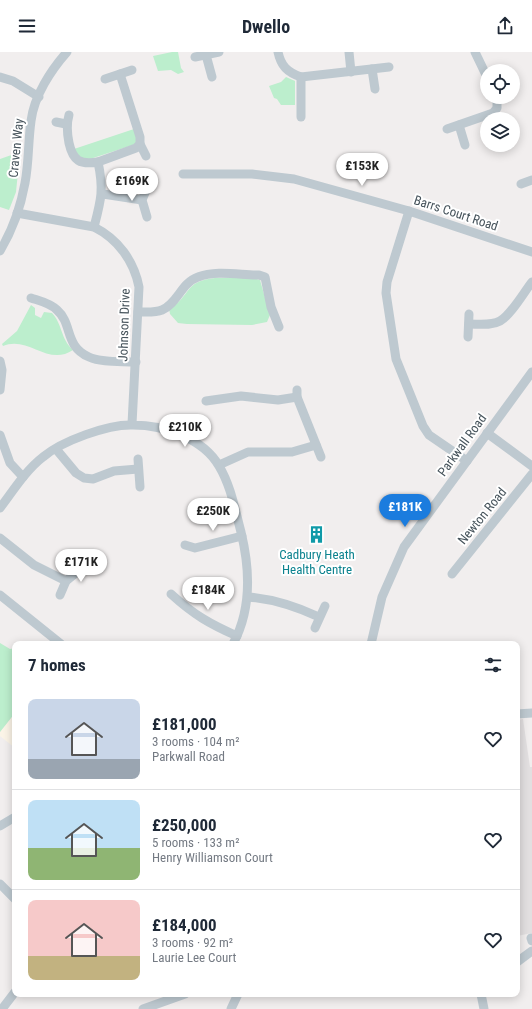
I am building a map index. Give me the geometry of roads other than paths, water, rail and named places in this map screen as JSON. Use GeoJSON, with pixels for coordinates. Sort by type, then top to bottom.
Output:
{"type":"FeatureCollection","features":[{"type":"Feature","properties":{"kind":"street","name":"Craven Way"},"geometry":{"type":"LineString","coordinates":[[0,251],[17,212],[25,183],[31,120],[39,97],[54,66],[67,52]]}},
{"type":"Feature","properties":{"kind":"street"},"geometry":{"type":"LineString","coordinates":[[195,57],[219,52]]}},
{"type":"Feature","properties":{"kind":"street"},"geometry":{"type":"LineString","coordinates":[[278,52],[285,69],[291,74],[301,77],[389,67]]}},
{"type":"Feature","properties":{"kind":"street"},"geometry":{"type":"LineString","coordinates":[[348,52],[351,72]]}},
{"type":"Feature","properties":{"kind":"street"},"geometry":{"type":"LineString","coordinates":[[475,52],[481,64]]}},
{"type":"Feature","properties":{"kind":"street"},"geometry":{"type":"LineString","coordinates":[[206,54],[212,77]]}},
{"type":"Feature","properties":{"kind":"street"},"geometry":{"type":"LineString","coordinates":[[372,69],[375,89]]}},
{"type":"Feature","properties":{"kind":"street"},"geometry":{"type":"LineString","coordinates":[[105,79],[132,70]]}},
{"type":"Feature","properties":{"kind":"street"},"geometry":{"type":"LineString","coordinates":[[120,74],[140,137],[140,144],[146,156]]}},
{"type":"Feature","properties":{"kind":"street"},"geometry":{"type":"LineString","coordinates":[[0,76],[13,80],[39,97]]}},
{"type":"Feature","properties":{"kind":"street"},"geometry":{"type":"LineString","coordinates":[[301,77],[302,117]]}},
{"type":"Feature","properties":{"kind":"street"},"geometry":{"type":"LineString","coordinates":[[447,129],[493,113],[498,108],[498,104]]}},
{"type":"Feature","properties":{"kind":"street"},"geometry":{"type":"LineString","coordinates":[[56,122],[68,119],[71,154],[78,161],[90,163],[98,162],[136,148],[140,144]]}},
{"type":"Feature","properties":{"kind":"street"},"geometry":{"type":"LineString","coordinates":[[459,125],[465,145]]}},
{"type":"Feature","properties":{"kind":"street"},"geometry":{"type":"LineString","coordinates":[[94,227],[102,194],[102,181],[98,162]]}},
{"type":"Feature","properties":{"kind":"street","name":"Barrs Court Road"},"geometry":{"type":"LineString","coordinates":[[183,174],[252,174],[281,176],[409,211],[532,252]]}},
{"type":"Feature","properties":{"kind":"street"},"geometry":{"type":"LineString","coordinates":[[521,184],[532,180]]}},
{"type":"Feature","properties":{"kind":"street"},"geometry":{"type":"LineString","coordinates":[[147,188],[142,200],[147,217]]}},
{"type":"Feature","properties":{"kind":"street"},"geometry":{"type":"LineString","coordinates":[[102,194],[142,200]]}},
{"type":"Feature","properties":{"kind":"street"},"geometry":{"type":"LineString","coordinates":[[409,211],[387,282],[386,293],[396,359],[423,426],[429,435],[467,461]]}},
{"type":"Feature","properties":{"kind":"street","name":"Johnson Drive"},"geometry":{"type":"LineString","coordinates":[[17,212],[94,227],[106,233],[118,244],[133,267],[139,287],[132,424]]}},
{"type":"Feature","properties":{"kind":"street"},"geometry":{"type":"LineString","coordinates":[[138,312],[154,312],[163,310],[176,300],[187,283],[197,277],[211,274],[259,275],[265,277],[271,307],[279,327]]}},
{"type":"Feature","properties":{"kind":"street"},"geometry":{"type":"LineString","coordinates":[[469,324],[490,324],[500,321],[507,315],[532,282]]}},
{"type":"Feature","properties":{"kind":"street"},"geometry":{"type":"LineString","coordinates":[[31,298],[44,302],[56,309],[64,320],[70,340],[83,354],[97,360],[136,362]]}},
{"type":"Feature","properties":{"kind":"street"},"geometry":{"type":"LineString","coordinates":[[468,337],[469,314]]}},
{"type":"Feature","properties":{"kind":"street"},"geometry":{"type":"LineString","coordinates":[[0,361],[2,370],[0,390]]}},
{"type":"Feature","properties":{"kind":"street","name":"Parkwall Road"},"geometry":{"type":"LineString","coordinates":[[371,641],[382,597],[404,547],[532,372]]}},
{"type":"Feature","properties":{"kind":"street"},"geometry":{"type":"LineString","coordinates":[[206,401],[241,396],[278,400],[297,394],[321,457]]}},
{"type":"Feature","properties":{"kind":"street"},"geometry":{"type":"LineString","coordinates":[[0,508],[23,477],[42,457],[76,438],[106,429],[132,424],[168,430],[195,441],[219,465],[229,486],[242,536],[248,568],[248,597],[235,640],[188,610],[171,594]]}},
{"type":"Feature","properties":{"kind":"street"},"geometry":{"type":"LineString","coordinates":[[487,433],[532,466]]}},
{"type":"Feature","properties":{"kind":"street"},"geometry":{"type":"LineString","coordinates":[[0,435],[10,463],[23,477]]}},
{"type":"Feature","properties":{"kind":"street"},"geometry":{"type":"LineString","coordinates":[[219,465],[248,452],[292,452],[316,445]]}},
{"type":"Feature","properties":{"kind":"street"},"geometry":{"type":"LineString","coordinates":[[56,449],[76,474],[84,478],[93,479],[114,471],[138,469]]}},
{"type":"Feature","properties":{"kind":"street"},"geometry":{"type":"LineString","coordinates":[[138,459],[140,487]]}},
{"type":"Feature","properties":{"kind":"street","name":"Newton Road"},"geometry":{"type":"LineString","coordinates":[[452,574],[532,474]]}},
{"type":"Feature","properties":{"kind":"street"},"geometry":{"type":"LineString","coordinates":[[184,545],[195,548],[242,536]]}},
{"type":"Feature","properties":{"kind":"street"},"geometry":{"type":"LineString","coordinates":[[0,538],[34,565],[66,581]]}},
{"type":"Feature","properties":{"kind":"street"},"geometry":{"type":"LineString","coordinates":[[60,595],[66,581],[76,572],[82,561]]}},
{"type":"Feature","properties":{"kind":"street"},"geometry":{"type":"LineString","coordinates":[[0,595],[57,641]]}},
{"type":"Feature","properties":{"kind":"street"},"geometry":{"type":"LineString","coordinates":[[248,597],[271,599],[295,606],[319,617]]}},
{"type":"Feature","properties":{"kind":"street"},"geometry":{"type":"LineString","coordinates":[[315,628],[325,606]]}},
{"type":"Feature","properties":{"kind":"street"},"geometry":{"type":"LineString","coordinates":[[520,714],[532,713]]}},
{"type":"Feature","properties":{"kind":"street"},"geometry":{"type":"LineString","coordinates":[[0,826],[12,819]]}},
{"type":"Feature","properties":{"kind":"street"},"geometry":{"type":"LineString","coordinates":[[0,884],[12,896]]}},
{"type":"Feature","properties":{"kind":"street"},"geometry":{"type":"LineString","coordinates":[[520,960],[532,951]]}},
{"type":"Feature","properties":{"kind":"street"},"geometry":{"type":"LineString","coordinates":[[3,1004],[12,995]]}},
{"type":"Feature","properties":{"kind":"street"},"geometry":{"type":"LineString","coordinates":[[143,1009],[177,997]]}},
{"type":"Feature","properties":{"kind":"street"},"geometry":{"type":"LineString","coordinates":[[231,1009],[237,997]]}},
{"type":"Feature","properties":{"kind":"street"},"geometry":{"type":"LineString","coordinates":[[482,997],[484,1009]]}},
{"type":"Feature","properties":{"kind":"place","name":"Cadbury Heath Health Centre"},"geometry":{"type":"Point","coordinates":[317,535]}}]}
